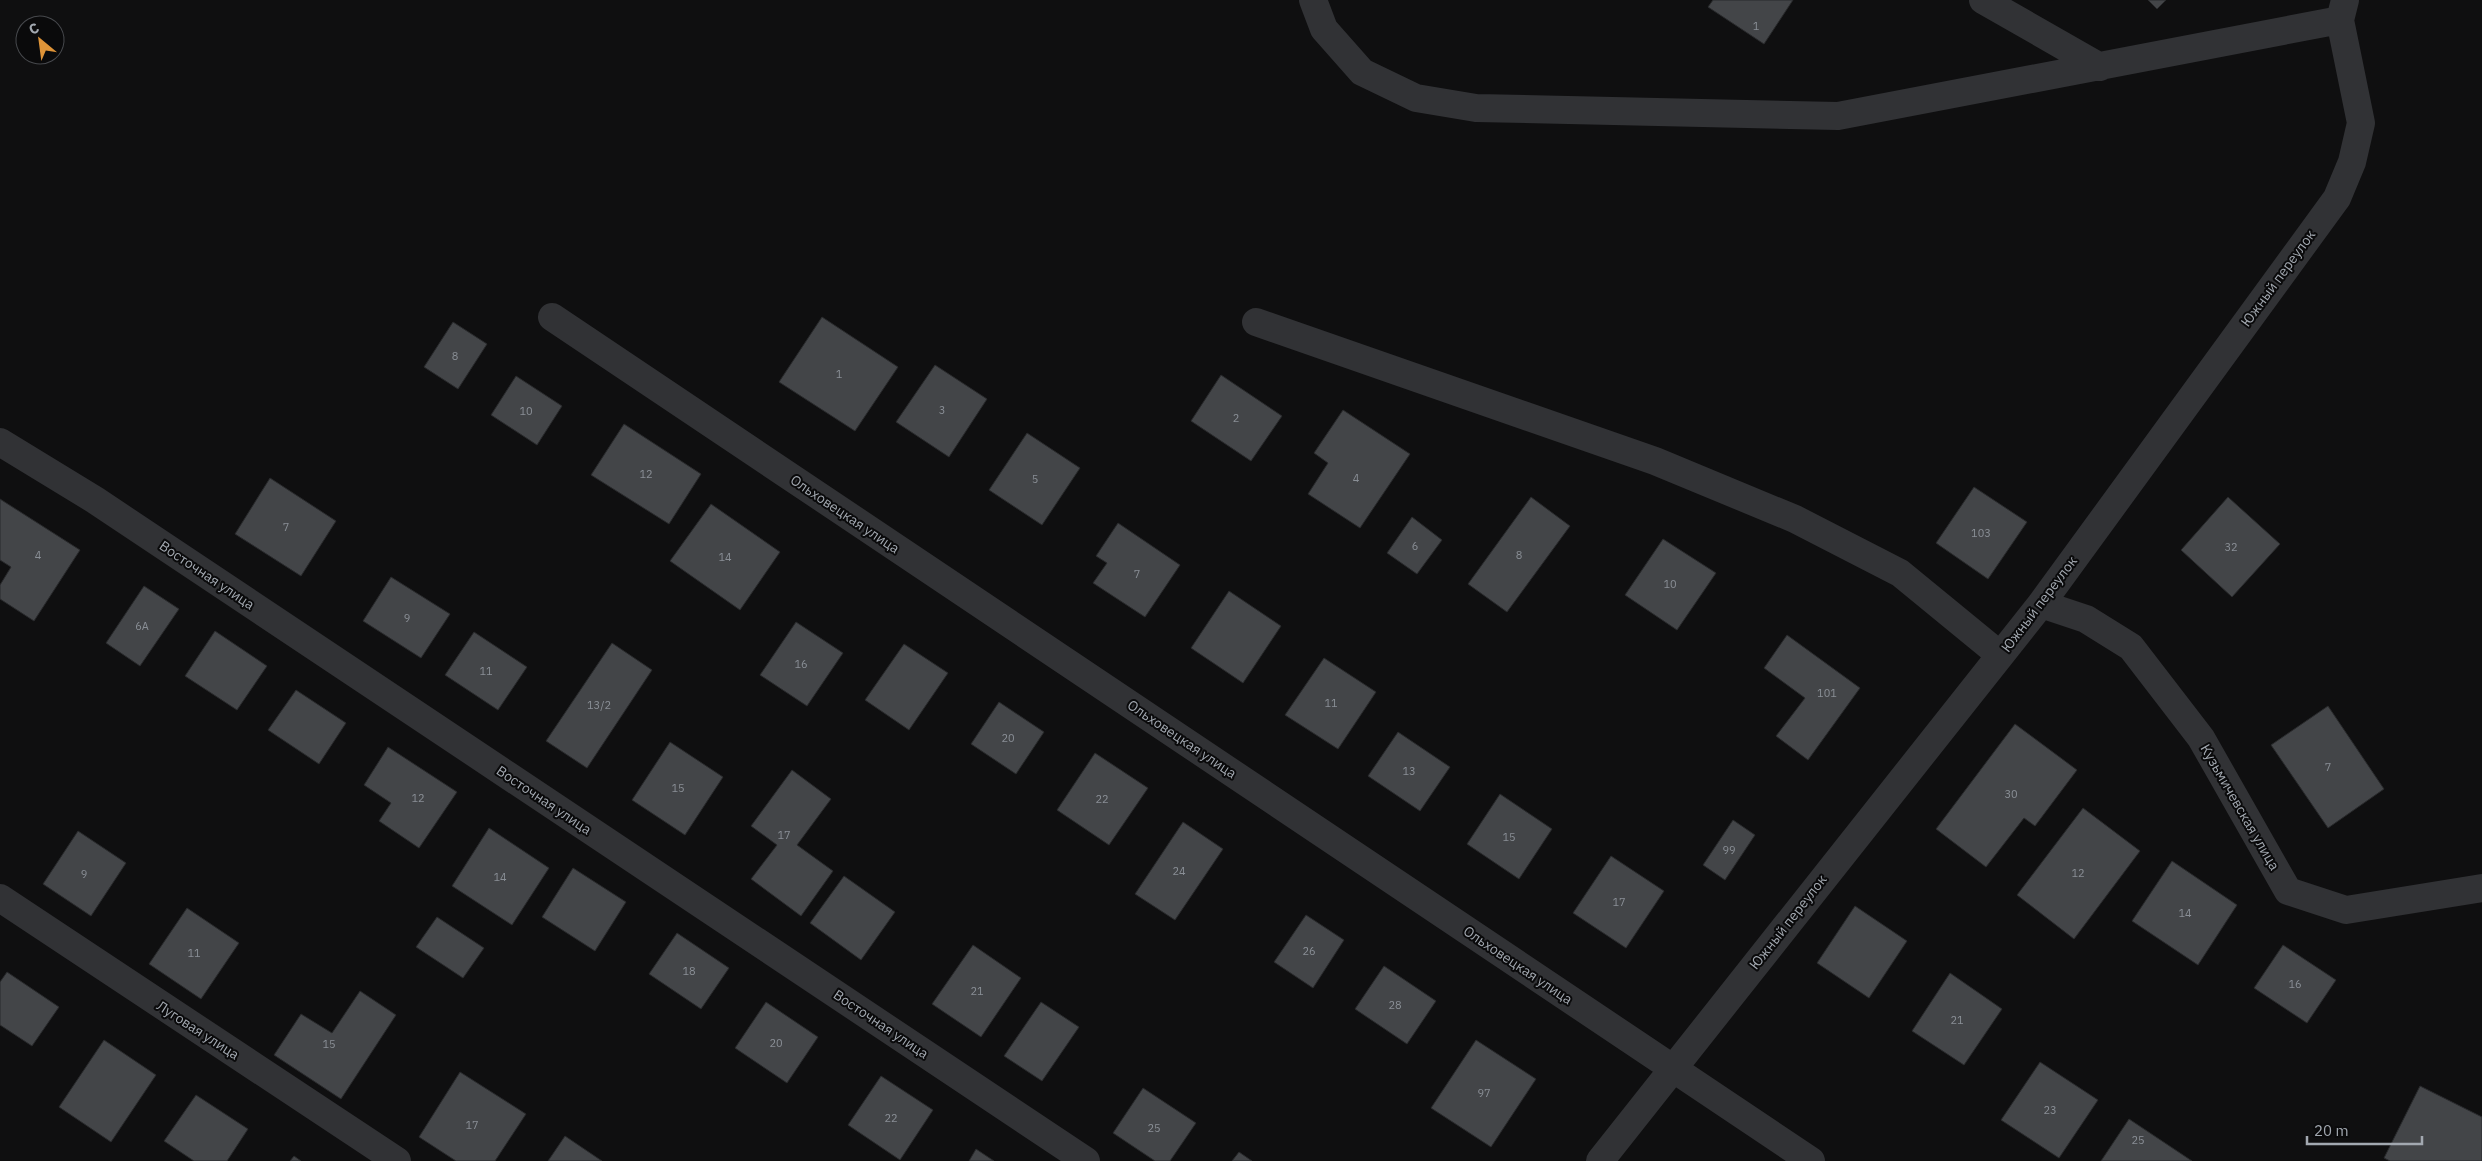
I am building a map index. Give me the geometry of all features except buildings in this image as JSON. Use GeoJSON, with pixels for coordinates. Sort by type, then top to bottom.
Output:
{"type":"FeatureCollection","features":[{"type":"Feature","properties":{"kind":"street"},"geometry":{"type":"LineString","coordinates":[[1313,0],[1324,30],[1362,72],[1416,98],[1476,108],[1838,116],[2100,67],[2343,10]]}},
{"type":"Feature","properties":{"kind":"street"},"geometry":{"type":"LineString","coordinates":[[1983,0],[2025,26],[2100,67]]}},
{"type":"Feature","properties":{"kind":"street","name":"Южный переулок"},"geometry":{"type":"LineString","coordinates":[[1600,1161],[2041,604],[2337,198],[2352,162],[2361,123],[2343,10]]}},
{"type":"Feature","properties":{"kind":"street","name":"Ольховецкая улица"},"geometry":{"type":"LineString","coordinates":[[552,317],[1812,1161]]}},
{"type":"Feature","properties":{"kind":"street"},"geometry":{"type":"LineString","coordinates":[[1256,322],[1655,461],[1795,519],[1900,572],[2000,655]]}},
{"type":"Feature","properties":{"kind":"street","name":"Восточная улица"},"geometry":{"type":"LineString","coordinates":[[0,442],[95,500],[1086,1161]]}},
{"type":"Feature","properties":{"kind":"street","name":"Кузьмичевская улица"},"geometry":{"type":"LineString","coordinates":[[2041,604],[2086,619],[2130,647],[2201,738],[2288,891],[2346,910],[2482,888]]}},
{"type":"Feature","properties":{"kind":"street","name":"Луговая улица"},"geometry":{"type":"LineString","coordinates":[[0,898],[397,1161]]}}]}
